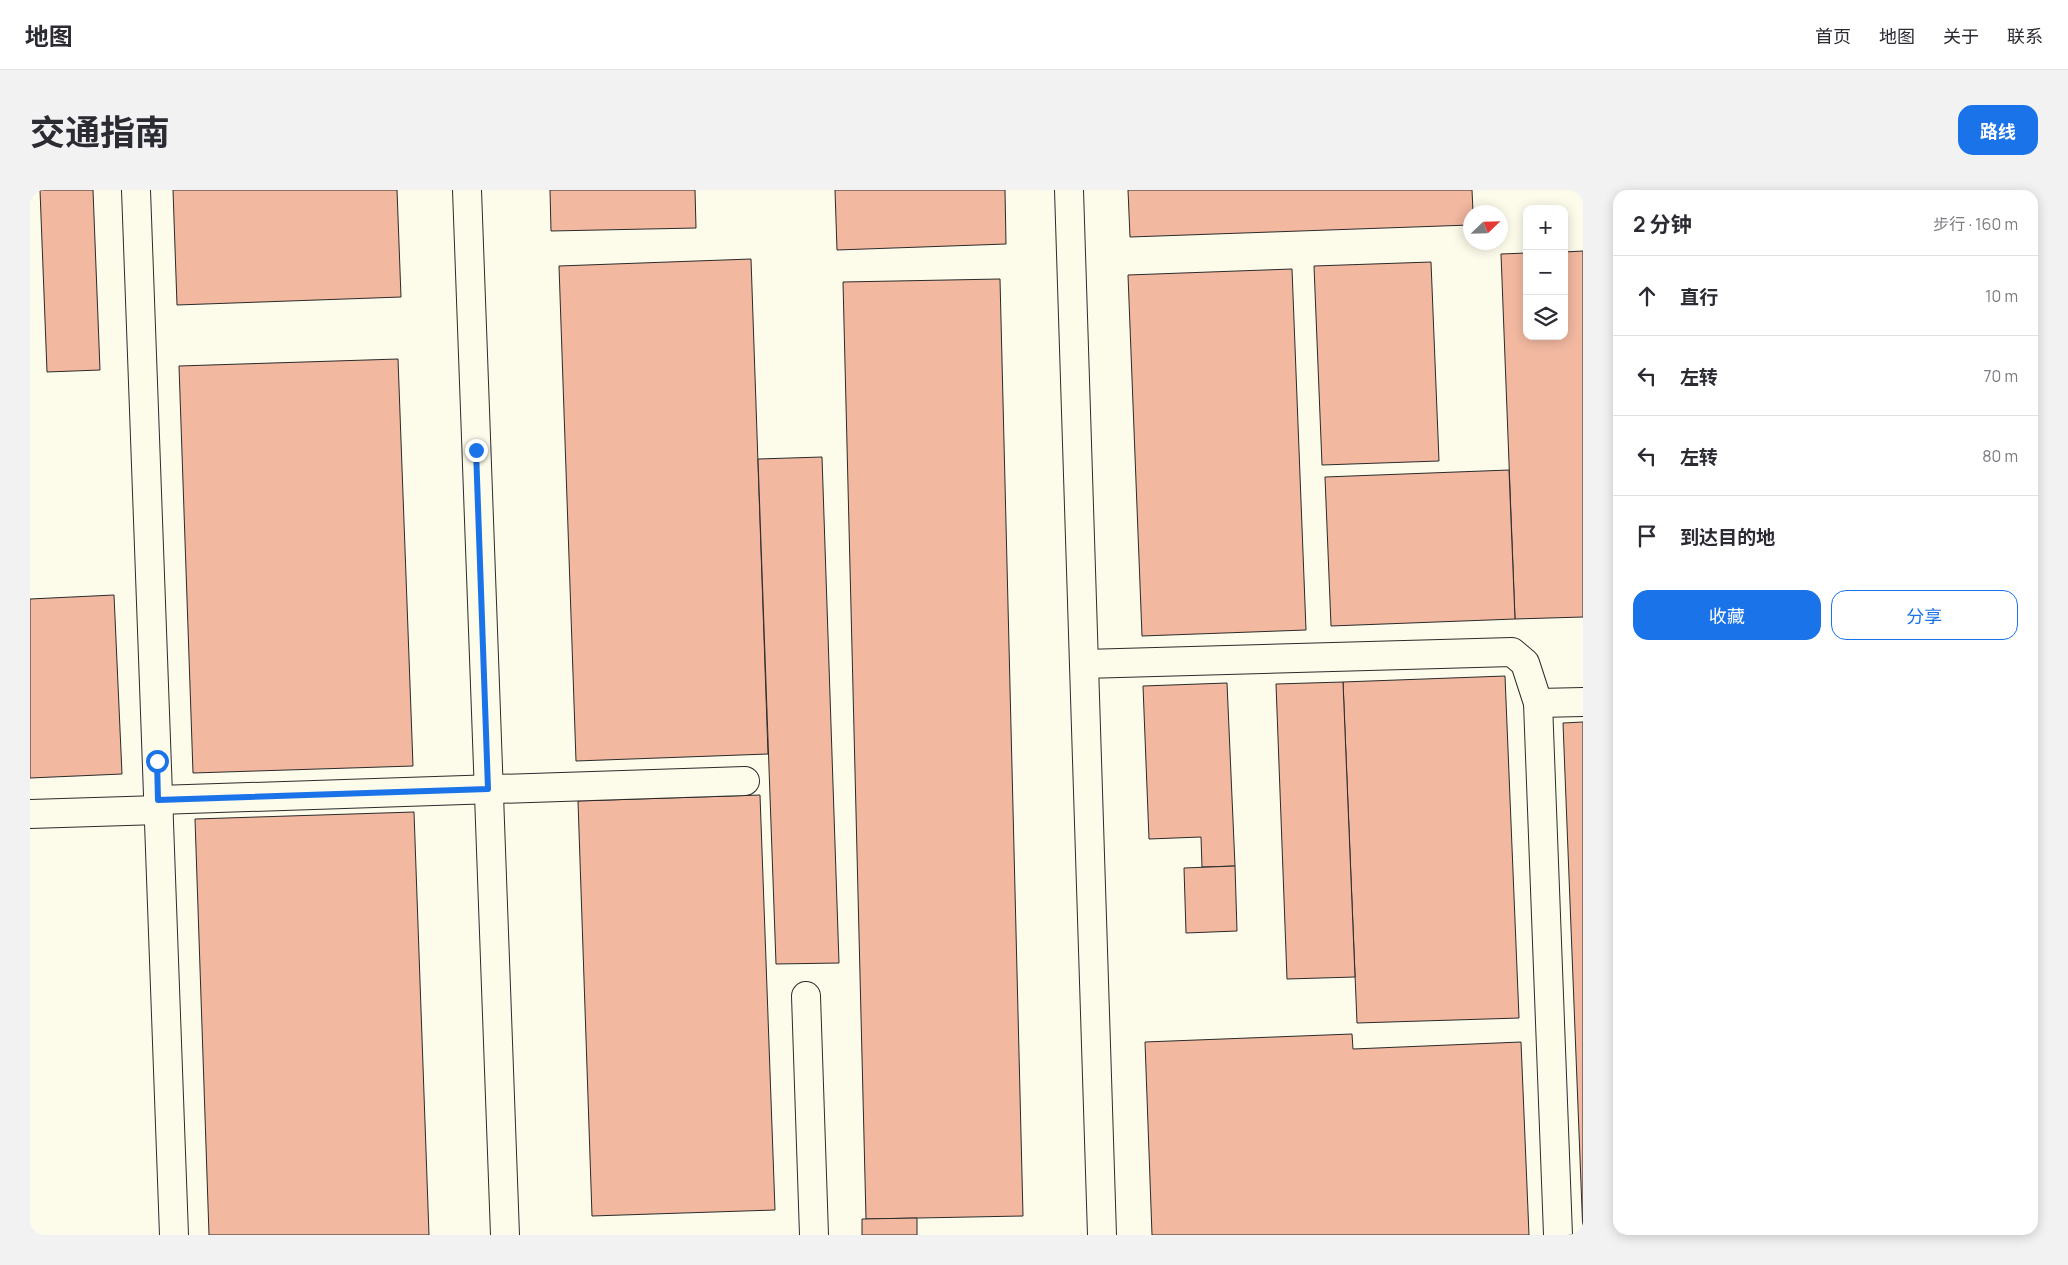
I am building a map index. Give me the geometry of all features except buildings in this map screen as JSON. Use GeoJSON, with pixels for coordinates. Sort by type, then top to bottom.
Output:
{"type":"FeatureCollection","features":[{"type":"Feature","properties":{"kind":"street"},"geometry":{"type":"LineString","coordinates":[[136,190],[174,1235]]}},
{"type":"Feature","properties":{"kind":"street"},"geometry":{"type":"LineString","coordinates":[[467,190],[505,1235]]}},
{"type":"Feature","properties":{"kind":"street"},"geometry":{"type":"LineString","coordinates":[[1070,190],[1102,1235]]}},
{"type":"Feature","properties":{"kind":"street"},"geometry":{"type":"LineString","coordinates":[[1084,664],[1512,652],[1525,663],[1538,703],[1558,1235]]}},
{"type":"Feature","properties":{"kind":"street"},"geometry":{"type":"LineString","coordinates":[[1538,703],[1583,702]]}},
{"type":"Feature","properties":{"kind":"street"},"geometry":{"type":"LineString","coordinates":[[30,814],[159,805],[488,789],[745,781]]}},
{"type":"Feature","properties":{"kind":"street"},"geometry":{"type":"LineString","coordinates":[[806,996],[814,1235]]}},
{"type":"Feature","properties":{"kind":"route"},"geometry":{"type":"LineString","coordinates":[[157,761],[158,800],[488,789],[476,450]]}}]}
